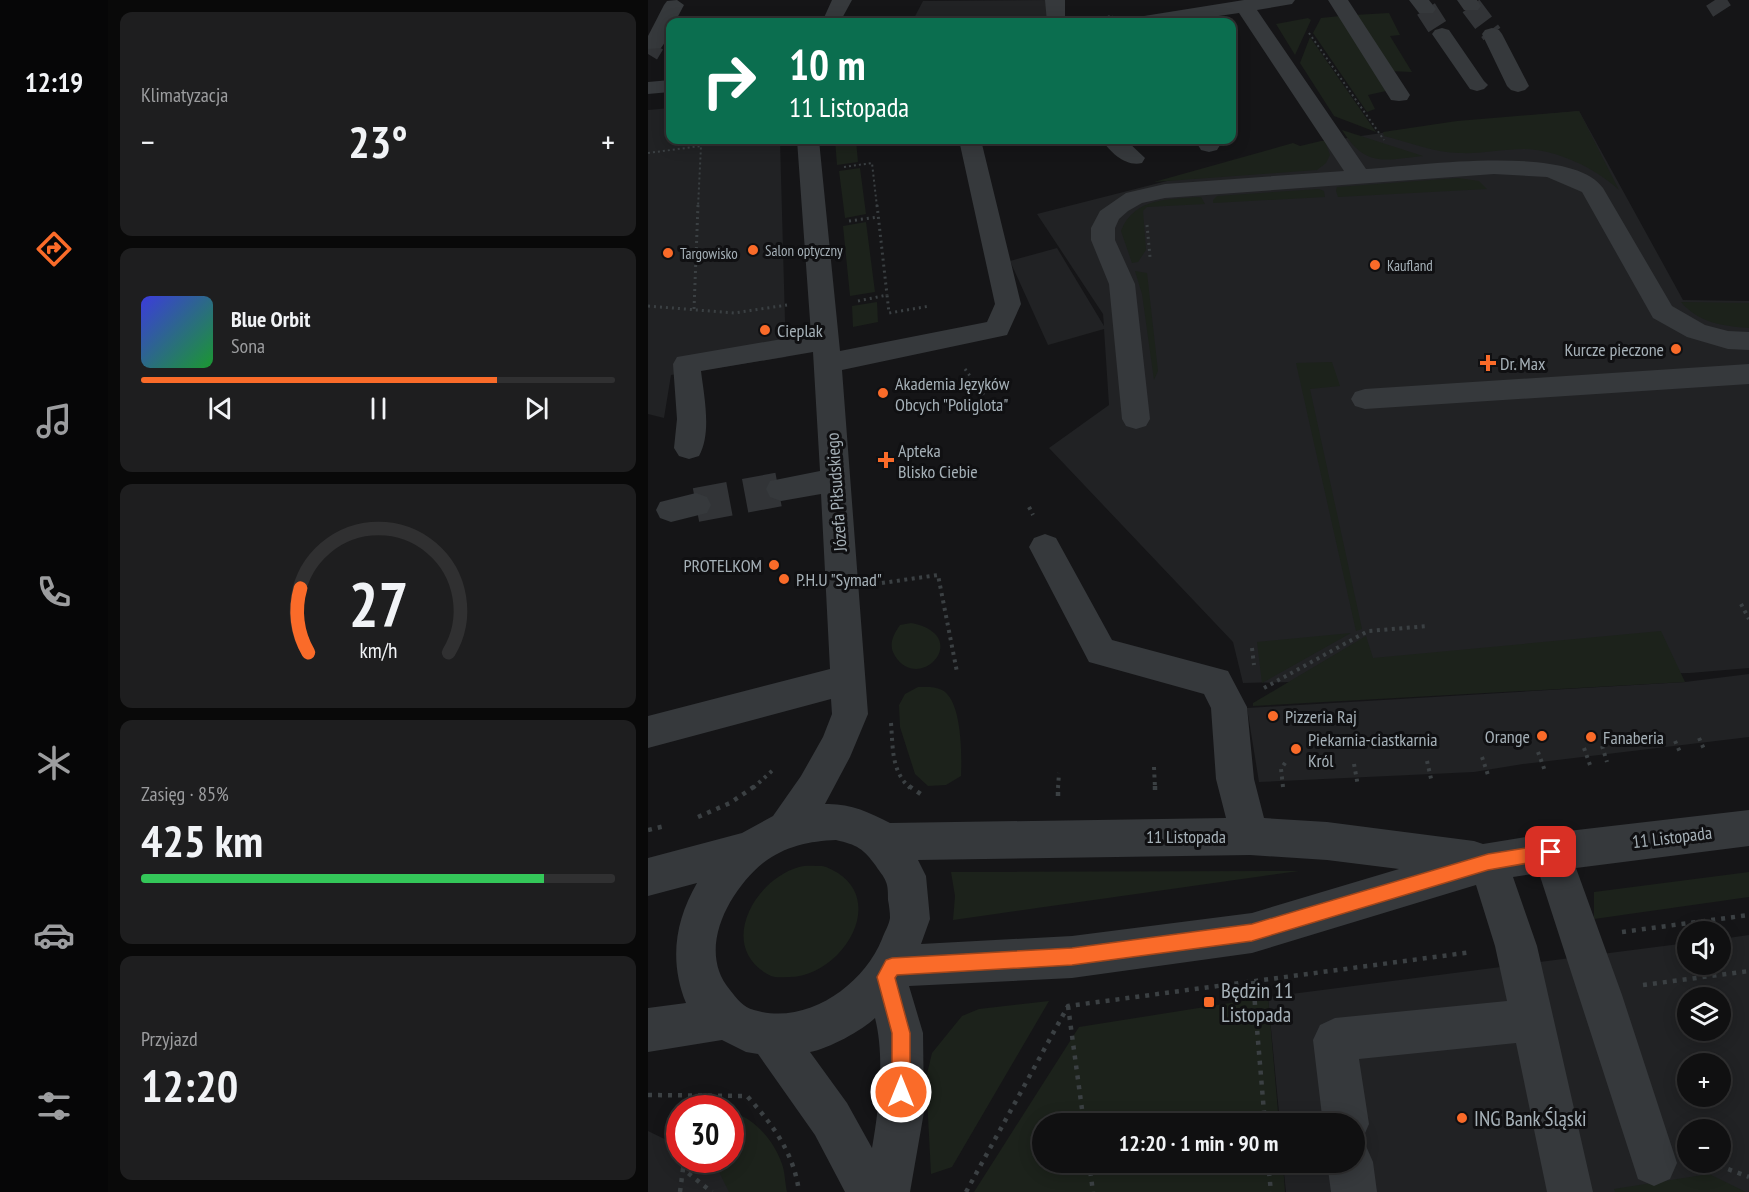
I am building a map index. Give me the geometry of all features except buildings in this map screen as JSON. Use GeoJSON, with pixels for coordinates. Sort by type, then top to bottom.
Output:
{"type":"FeatureCollection","features":[{"type":"Feature","properties":{"kind":"street"},"geometry":{"type":"LineString","coordinates":[[833,18],[842,0]]}},
{"type":"Feature","properties":{"kind":"street"},"geometry":{"type":"LineString","coordinates":[[1055,0],[1056,18]]}},
{"type":"Feature","properties":{"kind":"street"},"geometry":{"type":"LineString","coordinates":[[1151,18],[1166,10],[1244,6],[1285,0]]}},
{"type":"Feature","properties":{"kind":"street"},"geometry":{"type":"LineString","coordinates":[[1338,0],[1399,95]]}},
{"type":"Feature","properties":{"kind":"street"},"geometry":{"type":"LineString","coordinates":[[667,18],[674,5]]}},
{"type":"Feature","properties":{"kind":"street"},"geometry":{"type":"LineString","coordinates":[[1244,6],[1353,164],[1357,175]]}},
{"type":"Feature","properties":{"kind":"street"},"geometry":{"type":"LineString","coordinates":[[654,44],[666,21]]}},
{"type":"Feature","properties":{"kind":"street"},"geometry":{"type":"LineString","coordinates":[[1443,34],[1476,85]]}},
{"type":"Feature","properties":{"kind":"street"},"geometry":{"type":"LineString","coordinates":[[1492,34],[1518,86]]}},
{"type":"Feature","properties":{"kind":"street"},"geometry":{"type":"LineString","coordinates":[[648,88],[666,86]]}},
{"type":"Feature","properties":{"kind":"street","name":"Józefa Piłsudskiego"},"geometry":{"type":"LineString","coordinates":[[787,829],[825,775],[840,744],[850,714],[826,352],[808,144]]}},
{"type":"Feature","properties":{"kind":"street"},"geometry":{"type":"LineString","coordinates":[[689,448],[691,419],[687,364],[826,352],[998,329],[1008,304],[971,144]]}},
{"type":"Feature","properties":{"kind":"street"},"geometry":{"type":"LineString","coordinates":[[1118,144],[1134,158]]}},
{"type":"Feature","properties":{"kind":"street"},"geometry":{"type":"LineString","coordinates":[[1136,419],[1122,284],[1103,240],[1103,228],[1109,216],[1120,206],[1134,198],[1165,191],[1357,175],[1524,165],[1542,168],[1579,180],[1591,188],[1662,312],[1696,331],[1728,340],[1749,341]]}},
{"type":"Feature","properties":{"kind":"street"},"geometry":{"type":"LineString","coordinates":[[1365,399],[1749,374]]}},
{"type":"Feature","properties":{"kind":"street"},"geometry":{"type":"LineString","coordinates":[[781,489],[835,480]]}},
{"type":"Feature","properties":{"kind":"street"},"geometry":{"type":"LineString","coordinates":[[1045,547],[1101,652],[1216,682],[1229,707],[1235,779],[1250,836]]}},
{"type":"Feature","properties":{"kind":"street"},"geometry":{"type":"LineString","coordinates":[[648,732],[847,680]]}},
{"type":"Feature","properties":{"kind":"street"},"geometry":{"type":"LineString","coordinates":[[648,877],[750,849],[787,829],[812,823],[836,822],[859,827],[884,842],[906,876],[910,920],[889,971],[854,1009],[814,1030],[771,1035],[746,1030],[724,1018],[702,990],[694,954],[701,915],[721,879],[750,849]]}},
{"type":"Feature","properties":{"kind":"street","name":"11 Listopada"},"geometry":{"type":"LineString","coordinates":[[889,971],[1072,957],[1252,933],[1488,862],[1749,828]]}},
{"type":"Feature","properties":{"kind":"street","name":"11 Listopada"},"geometry":{"type":"LineString","coordinates":[[884,842],[1070,837],[1250,836],[1327,841],[1488,862]]}},
{"type":"Feature","properties":{"kind":"street"},"geometry":{"type":"LineString","coordinates":[[1551,852],[1601,995],[1654,1163]]}},
{"type":"Feature","properties":{"kind":"street"},"geometry":{"type":"LineString","coordinates":[[1488,862],[1516,946],[1570,1192]]}},
{"type":"Feature","properties":{"kind":"street"},"geometry":{"type":"LineString","coordinates":[[886,1192],[901,1112],[901,1033],[889,971]]}},
{"type":"Feature","properties":{"kind":"street"},"geometry":{"type":"LineString","coordinates":[[648,1030],[724,1018]]}},
{"type":"Feature","properties":{"kind":"street"},"geometry":{"type":"LineString","coordinates":[[1345,1113],[1335,1040],[1532,1020]]}},
{"type":"Feature","properties":{"kind":"street"},"geometry":{"type":"LineString","coordinates":[[771,1035],[831,1119],[870,1192]]}},
{"type":"Feature","properties":{"kind":"street"},"geometry":{"type":"LineString","coordinates":[[1351,1173],[1354,1192]]}},
{"type":"Feature","properties":{"kind":"path"},"geometry":{"type":"LineString","coordinates":[[1310,33],[1384,140]]}},
{"type":"Feature","properties":{"kind":"path"},"geometry":{"type":"LineString","coordinates":[[1328,128],[1342,126],[1394,143]]}},
{"type":"Feature","properties":{"kind":"path"},"geometry":{"type":"LineString","coordinates":[[648,153],[701,146],[694,309]]}},
{"type":"Feature","properties":{"kind":"path"},"geometry":{"type":"LineString","coordinates":[[835,168],[872,163],[889,313],[933,306]]}},
{"type":"Feature","properties":{"kind":"path"},"geometry":{"type":"LineString","coordinates":[[840,222],[878,217]]}},
{"type":"Feature","properties":{"kind":"path"},"geometry":{"type":"LineString","coordinates":[[1147,222],[1151,266]]}},
{"type":"Feature","properties":{"kind":"path"},"geometry":{"type":"LineString","coordinates":[[857,301],[888,295]]}},
{"type":"Feature","properties":{"kind":"path"},"geometry":{"type":"LineString","coordinates":[[648,306],[734,313],[791,304]]}},
{"type":"Feature","properties":{"kind":"path"},"geometry":{"type":"LineString","coordinates":[[875,584],[938,575],[957,672]]}},
{"type":"Feature","properties":{"kind":"path"},"geometry":{"type":"LineString","coordinates":[[1741,604],[1749,619]]}},
{"type":"Feature","properties":{"kind":"path"},"geometry":{"type":"LineString","coordinates":[[1257,692],[1368,631],[1428,626]]}},
{"type":"Feature","properties":{"kind":"path"},"geometry":{"type":"LineString","coordinates":[[1699,738],[1704,748]]}},
{"type":"Feature","properties":{"kind":"path"},"geometry":{"type":"LineString","coordinates":[[1675,741],[1680,752]]}},
{"type":"Feature","properties":{"kind":"path"},"geometry":{"type":"LineString","coordinates":[[1602,746],[1607,762]]}},
{"type":"Feature","properties":{"kind":"path"},"geometry":{"type":"LineString","coordinates":[[1584,748],[1590,765]]}},
{"type":"Feature","properties":{"kind":"path"},"geometry":{"type":"LineString","coordinates":[[1538,752],[1545,771]]}},
{"type":"Feature","properties":{"kind":"path"},"geometry":{"type":"LineString","coordinates":[[1482,757],[1489,778]]}},
{"type":"Feature","properties":{"kind":"path"},"geometry":{"type":"LineString","coordinates":[[1283,789],[1281,769],[1287,760]]}},
{"type":"Feature","properties":{"kind":"path"},"geometry":{"type":"LineString","coordinates":[[1427,761],[1432,783]]}},
{"type":"Feature","properties":{"kind":"path"},"geometry":{"type":"LineString","coordinates":[[690,821],[727,806],[765,780],[780,762]]}},
{"type":"Feature","properties":{"kind":"path"},"geometry":{"type":"LineString","coordinates":[[1354,764],[1358,786]]}},
{"type":"Feature","properties":{"kind":"path"},"geometry":{"type":"LineString","coordinates":[[1154,767],[1155,793]]}},
{"type":"Feature","properties":{"kind":"path"},"geometry":{"type":"LineString","coordinates":[[1058,796],[1059,773]]}},
{"type":"Feature","properties":{"kind":"path"},"geometry":{"type":"LineString","coordinates":[[648,830],[669,825]]}},
{"type":"Feature","properties":{"kind":"path"},"geometry":{"type":"LineString","coordinates":[[1580,938],[1749,915]]}},
{"type":"Feature","properties":{"kind":"path"},"geometry":{"type":"LineString","coordinates":[[1068,1006],[1516,946]]}},
{"type":"Feature","properties":{"kind":"path"},"geometry":{"type":"LineString","coordinates":[[1601,995],[1627,988],[1749,971]]}},
{"type":"Feature","properties":{"kind":"path"},"geometry":{"type":"LineString","coordinates":[[1252,981],[1264,1113]]}},
{"type":"Feature","properties":{"kind":"path"},"geometry":{"type":"LineString","coordinates":[[1068,1006],[1083,1113]]}},
{"type":"Feature","properties":{"kind":"path"},"geometry":{"type":"LineString","coordinates":[[966,1192],[1068,1006]]}},
{"type":"Feature","properties":{"kind":"path"},"geometry":{"type":"LineString","coordinates":[[648,1095],[747,1096],[775,1126],[798,1174],[799,1192]]}},
{"type":"Feature","properties":{"kind":"path"},"geometry":{"type":"LineString","coordinates":[[1654,1163],[1717,1165],[1749,1177]]}},
{"type":"Feature","properties":{"kind":"path"},"geometry":{"type":"LineString","coordinates":[[680,1192],[682,1173]]}},
{"type":"Feature","properties":{"kind":"path"},"geometry":{"type":"LineString","coordinates":[[688,1173],[712,1192]]}},
{"type":"Feature","properties":{"kind":"path"},"geometry":{"type":"LineString","coordinates":[[1090,1173],[1093,1192]]}},
{"type":"Feature","properties":{"kind":"path"},"geometry":{"type":"LineString","coordinates":[[1269,1173],[1271,1192]]}},
{"type":"Feature","properties":{"kind":"shaded area"},"geometry":{"type":"Polygon","coordinates":[[[1049,0],[1047,18],[914,18],[923,1],[1049,0]]]}},
{"type":"Feature","properties":{"kind":"shaded area"},"geometry":{"type":"Polygon","coordinates":[[[1389,13],[1400,35],[1390,36],[1412,72],[1389,71],[1354,15],[1389,13]]]}},
{"type":"Feature","properties":{"kind":"shaded area"},"geometry":{"type":"Polygon","coordinates":[[[1340,16],[1386,91],[1368,95],[1375,109],[1367,112],[1313,33],[1321,18],[1340,16]]]}},
{"type":"Feature","properties":{"kind":"shaded area"},"geometry":{"type":"Polygon","coordinates":[[[1308,18],[1311,20],[1295,55],[1276,24],[1308,18]]]}},
{"type":"Feature","properties":{"kind":"shaded area"},"geometry":{"type":"Polygon","coordinates":[[[1310,37],[1376,132],[1334,116],[1300,63],[1310,37]]]}},
{"type":"Feature","properties":{"kind":"shaded area"},"geometry":{"type":"Polygon","coordinates":[[[666,108],[666,144],[780,144],[786,357],[671,375],[664,418],[648,414],[648,110],[666,108]]]}},
{"type":"Feature","properties":{"kind":"shaded area"},"geometry":{"type":"Polygon","coordinates":[[[1579,111],[1683,300],[1749,301],[1749,668],[1690,673],[1243,683],[1233,642],[1049,448],[1109,405],[1104,329],[1048,345],[1010,261],[1057,248],[1104,326],[1103,314],[1037,214],[1320,142],[1457,122],[1579,111]]]}},
{"type":"Feature","properties":{"kind":"shaded area"},"geometry":{"type":"Polygon","coordinates":[[[1579,111],[1619,190],[1588,168],[1549,152],[1524,149],[1451,153],[1384,136],[1383,132],[1457,121],[1579,111]]]}},
{"type":"Feature","properties":{"kind":"shaded area"},"geometry":{"type":"Polygon","coordinates":[[[1342,130],[1423,156],[1377,159],[1359,151],[1342,130]]]}},
{"type":"Feature","properties":{"kind":"shaded area"},"geometry":{"type":"Polygon","coordinates":[[[1325,141],[1330,155],[1326,163],[1317,170],[1154,182],[1293,143],[1300,146],[1325,141]]]}},
{"type":"Feature","properties":{"kind":"shaded area"},"geometry":{"type":"Polygon","coordinates":[[[835,144],[856,144],[858,162],[837,165],[835,144]]]}},
{"type":"Feature","properties":{"kind":"shaded area"},"geometry":{"type":"Polygon","coordinates":[[[860,168],[866,214],[845,218],[839,171],[860,168]]]}},
{"type":"Feature","properties":{"kind":"shaded area"},"geometry":{"type":"Polygon","coordinates":[[[1458,178],[1479,181],[1487,189],[1338,197],[1336,191],[1337,187],[1458,178]]]}},
{"type":"Feature","properties":{"kind":"shaded area"},"geometry":{"type":"Polygon","coordinates":[[[1319,189],[1324,191],[1325,197],[1213,203],[1217,196],[1319,189]]]}},
{"type":"Feature","properties":{"kind":"shaded area"},"geometry":{"type":"Polygon","coordinates":[[[1201,197],[1205,204],[1147,207],[1143,211],[1146,250],[1138,262],[1132,263],[1121,231],[1135,212],[1154,202],[1201,197]]]}},
{"type":"Feature","properties":{"kind":"shaded area"},"geometry":{"type":"Polygon","coordinates":[[[866,222],[875,292],[850,296],[843,226],[866,222]]]}},
{"type":"Feature","properties":{"kind":"shaded area"},"geometry":{"type":"Polygon","coordinates":[[[1135,271],[1147,273],[1158,371],[1154,380],[1142,294],[1135,271]]]}},
{"type":"Feature","properties":{"kind":"shaded area"},"geometry":{"type":"Polygon","coordinates":[[[877,302],[878,322],[853,327],[852,306],[877,302]]]}},
{"type":"Feature","properties":{"kind":"shaded area"},"geometry":{"type":"Polygon","coordinates":[[[1681,302],[1749,303],[1749,328],[1704,319],[1681,302]]]}},
{"type":"Feature","properties":{"kind":"shaded area"},"geometry":{"type":"Polygon","coordinates":[[[1332,362],[1340,386],[1310,389],[1362,629],[1356,631],[1296,363],[1332,362]]]}},
{"type":"Feature","properties":{"kind":"shaded area"},"geometry":{"type":"Polygon","coordinates":[[[911,623],[929,629],[939,639],[940,649],[936,659],[928,666],[917,669],[905,666],[895,656],[892,648],[893,636],[900,625],[911,623]]]}},
{"type":"Feature","properties":{"kind":"shaded area"},"geometry":{"type":"Polygon","coordinates":[[[1661,631],[1685,682],[1253,706],[1253,703],[1366,636],[1373,658],[1661,631]]]}},
{"type":"Feature","properties":{"kind":"shaded area"},"geometry":{"type":"Polygon","coordinates":[[[1351,633],[1262,683],[1257,642],[1351,633]]]}},
{"type":"Feature","properties":{"kind":"shaded area"},"geometry":{"type":"Polygon","coordinates":[[[1749,674],[1749,737],[1474,772],[1259,782],[1247,708],[1685,682],[1749,674]]]}},
{"type":"Feature","properties":{"kind":"shaded area"},"geometry":{"type":"Polygon","coordinates":[[[918,687],[933,687],[942,690],[954,705],[961,742],[961,776],[946,785],[928,786],[915,774],[900,727],[899,705],[905,694],[918,687]]]}},
{"type":"Feature","properties":{"kind":"shaded area"},"geometry":{"type":"Polygon","coordinates":[[[801,866],[822,866],[838,873],[852,887],[858,903],[857,920],[851,937],[839,953],[825,965],[807,974],[789,977],[771,976],[755,964],[746,949],[744,933],[747,916],[755,900],[782,874],[801,866]]]}},
{"type":"Feature","properties":{"kind":"shaded area"},"geometry":{"type":"Polygon","coordinates":[[[1299,871],[953,920],[955,896],[951,872],[1299,871]]]}},
{"type":"Feature","properties":{"kind":"shaded area"},"geometry":{"type":"Polygon","coordinates":[[[1749,872],[1749,897],[1594,919],[1594,892],[1749,872]]]}},
{"type":"Feature","properties":{"kind":"shaded area"},"geometry":{"type":"Polygon","coordinates":[[[1749,935],[1749,1192],[1286,1192],[1284,1173],[1365,1173],[1365,1113],[1279,1113],[1268,997],[1677,944],[1677,975],[1731,975],[1731,938],[1749,935]]]}},
{"type":"Feature","properties":{"kind":"shaded area"},"geometry":{"type":"Polygon","coordinates":[[[1268,997],[1278,1113],[1032,1113],[1032,1173],[1284,1173],[1285,1192],[974,1192],[1079,1027],[1268,997]]]}},
{"type":"Feature","properties":{"kind":"shaded area"},"geometry":{"type":"Polygon","coordinates":[[[1049,1001],[952,1167],[931,1174],[926,1078],[932,1053],[962,1016],[979,1009],[1049,1001]]]}},
{"type":"Feature","properties":{"kind":"shaded area"},"geometry":{"type":"Polygon","coordinates":[[[744,1117],[762,1131],[774,1147],[784,1170],[787,1192],[729,1192],[720,1173],[744,1173],[744,1117]]]}},
{"type":"Feature","properties":{"kind":"shaded area"},"geometry":{"type":"Polygon","coordinates":[[[648,1131],[666,1140],[666,1173],[721,1173],[732,1192],[648,1192],[648,1131]]]}},
{"type":"Feature","properties":{"kind":"shaded area"},"geometry":{"type":"Polygon","coordinates":[[[1709,1174],[1746,1192],[1615,1192],[1614,1189],[1709,1174]]]}},
{"type":"Feature","properties":{"kind":"tunnel"},"geometry":{"type":"LineString","coordinates":[[1715,0],[1722,11]]}},
{"type":"Feature","properties":{"kind":"tunnel"},"geometry":{"type":"LineString","coordinates":[[1471,6],[1492,34]]}},
{"type":"Feature","properties":{"kind":"tunnel"},"geometry":{"type":"LineString","coordinates":[[1426,9],[1442,34]]}},
{"type":"Feature","properties":{"kind":"tunnel"},"geometry":{"type":"LineString","coordinates":[[648,54],[654,44]]}},
{"type":"Feature","properties":{"kind":"tunnel"},"geometry":{"type":"LineString","coordinates":[[696,505],[781,489]]}},
{"type":"Feature","properties":{"kind":"place","name":"Salon optyczny"},"geometry":{"type":"Point","coordinates":[753,250]}},
{"type":"Feature","properties":{"kind":"place","name":"Targowisko"},"geometry":{"type":"Point","coordinates":[668,253]}},
{"type":"Feature","properties":{"kind":"place","name":"Kaufland"},"geometry":{"type":"Point","coordinates":[1375,265]}},
{"type":"Feature","properties":{"kind":"place","name":"Cieplak"},"geometry":{"type":"Point","coordinates":[765,330]}},
{"type":"Feature","properties":{"kind":"place","name":"Kurcze pieczone"},"geometry":{"type":"Point","coordinates":[1676,349]}},
{"type":"Feature","properties":{"kind":"place","name":"Dr. Max"},"geometry":{"type":"Point","coordinates":[1488,363]}},
{"type":"Feature","properties":{"kind":"place","name":"Akademia Języków Obcych \"Poliglota\""},"geometry":{"type":"Point","coordinates":[883,393]}},
{"type":"Feature","properties":{"kind":"place","name":"Apteka Blisko Ciebie"},"geometry":{"type":"Point","coordinates":[886,460]}},
{"type":"Feature","properties":{"kind":"place","name":"PROTELKOM"},"geometry":{"type":"Point","coordinates":[774,565]}},
{"type":"Feature","properties":{"kind":"place","name":"P.H.U \"Symad\""},"geometry":{"type":"Point","coordinates":[784,579]}},
{"type":"Feature","properties":{"kind":"place","name":"Pizzeria Raj"},"geometry":{"type":"Point","coordinates":[1273,716]}},
{"type":"Feature","properties":{"kind":"place","name":"Orange"},"geometry":{"type":"Point","coordinates":[1542,736]}},
{"type":"Feature","properties":{"kind":"place","name":"Fanaberia"},"geometry":{"type":"Point","coordinates":[1591,737]}},
{"type":"Feature","properties":{"kind":"place","name":"Piekarnia-ciastkarnia Król"},"geometry":{"type":"Point","coordinates":[1296,749]}},
{"type":"Feature","properties":{"kind":"place","name":"Będzin 11 Listopada"},"geometry":{"type":"Point","coordinates":[1209,1002]}},
{"type":"Feature","properties":{"kind":"place","name":"ING Bank Śląski"},"geometry":{"type":"Point","coordinates":[1462,1118]}},
{"type":"Feature","properties":{"kind":"route"},"geometry":{"type":"LineString","coordinates":[[901,1092],[901,1033],[886,977],[892,966],[1072,957],[1252,933],[1488,862],[1551,852]]}}]}
